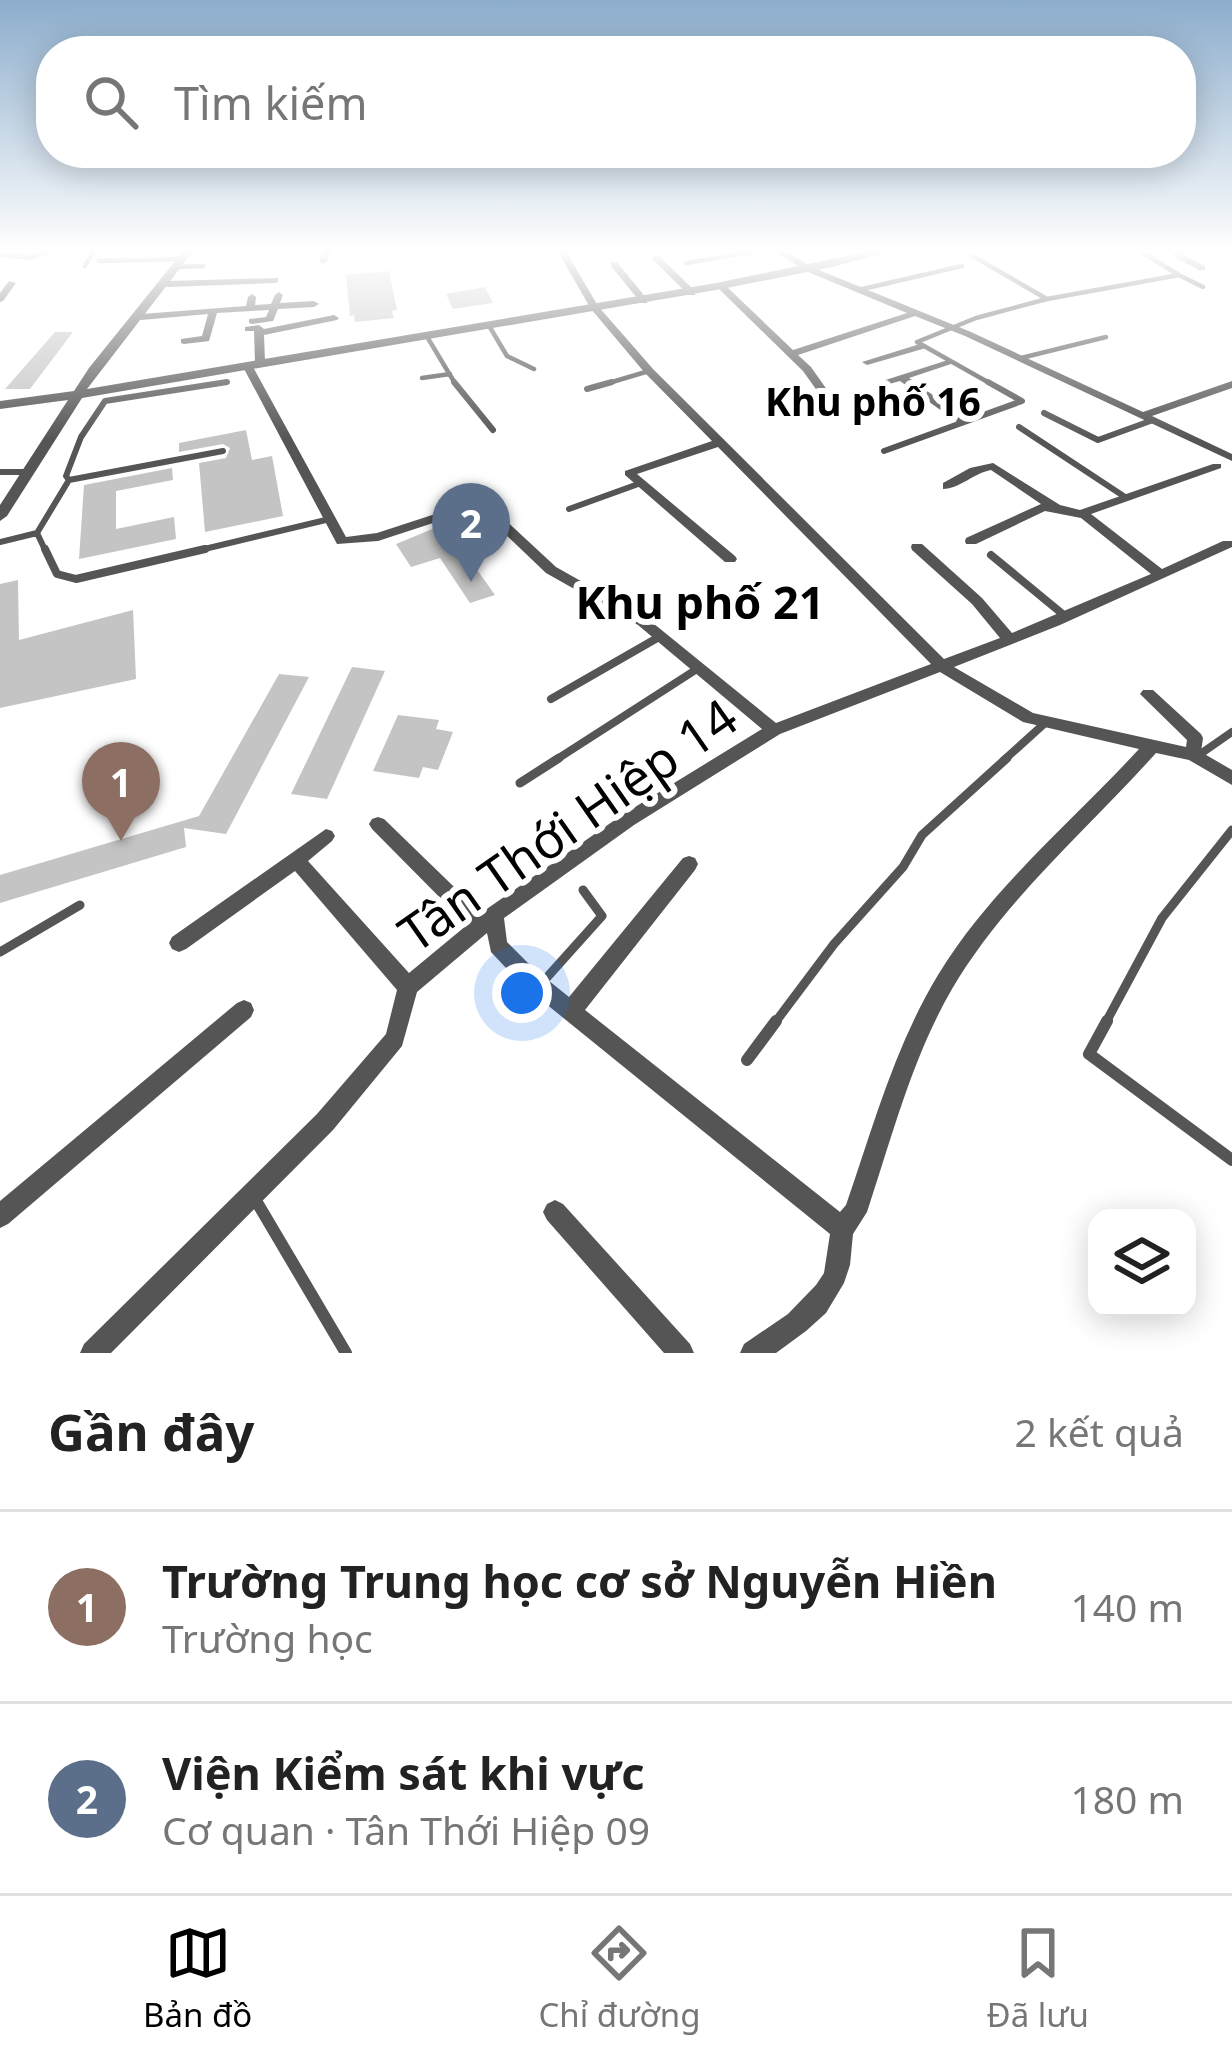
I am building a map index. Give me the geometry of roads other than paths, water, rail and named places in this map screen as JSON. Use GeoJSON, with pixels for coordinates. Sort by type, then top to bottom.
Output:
{"type":"FeatureCollection","features":[{"type":"Feature","properties":{"kind":"street"},"geometry":{"type":"LineString","coordinates":[[0,516],[76,397],[143,313]]}},
{"type":"Feature","properties":{"kind":"street"},"geometry":{"type":"LineString","coordinates":[[141,316],[182,313]]}},
{"type":"Feature","properties":{"kind":"street"},"geometry":{"type":"LineString","coordinates":[[184,341],[206,339],[212,313]]}},
{"type":"Feature","properties":{"kind":"street"},"geometry":{"type":"LineString","coordinates":[[253,328],[270,320],[272,313]]}},
{"type":"Feature","properties":{"kind":"street"},"geometry":{"type":"LineString","coordinates":[[0,405],[76,397],[558,313]]}},
{"type":"Feature","properties":{"kind":"street"},"geometry":{"type":"LineString","coordinates":[[598,313],[717,443],[943,667],[1029,718],[1195,756],[1232,778]]}},
{"type":"Feature","properties":{"kind":"street"},"geometry":{"type":"LineString","coordinates":[[749,313],[832,404]]}},
{"type":"Feature","properties":{"kind":"street"},"geometry":{"type":"LineString","coordinates":[[790,354],[915,313]]}},
{"type":"Feature","properties":{"kind":"street"},"geometry":{"type":"LineString","coordinates":[[915,313],[1149,417],[1226,461],[1232,475]]}},
{"type":"Feature","properties":{"kind":"street"},"geometry":{"type":"LineString","coordinates":[[253,328],[334,318]]}},
{"type":"Feature","properties":{"kind":"street"},"geometry":{"type":"LineString","coordinates":[[253,328],[253,363],[342,541],[356,541],[475,505],[484,507],[551,570],[661,637],[773,730]]}},
{"type":"Feature","properties":{"kind":"street"},"geometry":{"type":"LineString","coordinates":[[867,362],[923,346]]}},
{"type":"Feature","properties":{"kind":"street"},"geometry":{"type":"LineString","coordinates":[[878,384],[952,362]]}},
{"type":"Feature","properties":{"kind":"street"},"geometry":{"type":"LineString","coordinates":[[901,377],[964,422]]}},
{"type":"Feature","properties":{"kind":"street"},"geometry":{"type":"LineString","coordinates":[[1149,417],[1232,384]]}},
{"type":"Feature","properties":{"kind":"street"},"geometry":{"type":"LineString","coordinates":[[717,443],[629,473],[730,559]]}},
{"type":"Feature","properties":{"kind":"street"},"geometry":{"type":"LineString","coordinates":[[1085,515],[1085,511],[1226,461]]}},
{"type":"Feature","properties":{"kind":"street"},"geometry":{"type":"LineString","coordinates":[[947,486],[974,470],[993,466],[1056,508]]}},
{"type":"Feature","properties":{"kind":"street"},"geometry":{"type":"LineString","coordinates":[[971,542],[1043,507],[1056,508],[1085,515],[1160,574]]}},
{"type":"Feature","properties":{"kind":"street","name":"Tân Thới Hiệp 14"},"geometry":{"type":"LineString","coordinates":[[93,1353],[325,1122],[395,1039],[408,987],[487,920],[628,820],[773,730],[1010,640],[1228,544]]}},
{"type":"Feature","properties":{"kind":"street"},"geometry":{"type":"LineString","coordinates":[[917,548],[977,601],[1010,640]]}},
{"type":"Feature","properties":{"kind":"street"},"geometry":{"type":"LineString","coordinates":[[1148,694],[1195,739],[1195,756]]}},
{"type":"Feature","properties":{"kind":"street"},"geometry":{"type":"LineString","coordinates":[[753,1353],[787,1331],[833,1282],[841,1227],[855,1213],[910,1060],[945,982],[1022,878],[1152,746]]}},
{"type":"Feature","properties":{"kind":"street"},"geometry":{"type":"LineString","coordinates":[[378,824],[487,920],[499,946],[540,985],[841,1227]]}},
{"type":"Feature","properties":{"kind":"street"},"geometry":{"type":"LineString","coordinates":[[179,943],[326,836]]}},
{"type":"Feature","properties":{"kind":"street"},"geometry":{"type":"LineString","coordinates":[[296,860],[408,987]]}},
{"type":"Feature","properties":{"kind":"street"},"geometry":{"type":"LineString","coordinates":[[572,1010],[689,864]]}},
{"type":"Feature","properties":{"kind":"street"},"geometry":{"type":"LineString","coordinates":[[0,1216],[244,1010]]}},
{"type":"Feature","properties":{"kind":"street"},"geometry":{"type":"LineString","coordinates":[[555,1212],[681,1353]]}},
{"type":"Feature","properties":{"kind":"lane"},"geometry":{"type":"LineString","coordinates":[[884,451],[1023,399],[917,342],[999,313]]}},
{"type":"Feature","properties":{"kind":"lane"},"geometry":{"type":"LineString","coordinates":[[488,323],[507,356],[534,368]]}},
{"type":"Feature","properties":{"kind":"lane"},"geometry":{"type":"LineString","coordinates":[[425,333],[449,374],[493,430]]}},
{"type":"Feature","properties":{"kind":"lane"},"geometry":{"type":"LineString","coordinates":[[1021,358],[1106,337]]}},
{"type":"Feature","properties":{"kind":"lane"},"geometry":{"type":"LineString","coordinates":[[587,389],[649,371]]}},
{"type":"Feature","properties":{"kind":"lane"},"geometry":{"type":"LineString","coordinates":[[422,378],[449,374]]}},
{"type":"Feature","properties":{"kind":"lane"},"geometry":{"type":"LineString","coordinates":[[69,480],[66,476],[81,437],[105,401],[227,382]]}},
{"type":"Feature","properties":{"kind":"lane"},"geometry":{"type":"LineString","coordinates":[[1044,412],[1098,440],[1149,417]]}},
{"type":"Feature","properties":{"kind":"lane"},"geometry":{"type":"LineString","coordinates":[[1019,428],[1125,497]]}},
{"type":"Feature","properties":{"kind":"lane"},"geometry":{"type":"LineString","coordinates":[[0,542],[38,533],[69,480],[223,451]]}},
{"type":"Feature","properties":{"kind":"lane"},"geometry":{"type":"LineString","coordinates":[[0,472],[28,472]]}},
{"type":"Feature","properties":{"kind":"lane"},"geometry":{"type":"LineString","coordinates":[[569,509],[640,483]]}},
{"type":"Feature","properties":{"kind":"lane"},"geometry":{"type":"LineString","coordinates":[[38,533],[57,574],[76,579],[330,519]]}},
{"type":"Feature","properties":{"kind":"lane"},"geometry":{"type":"LineString","coordinates":[[991,555],[1066,617]]}},
{"type":"Feature","properties":{"kind":"lane"},"geometry":{"type":"LineString","coordinates":[[550,700],[661,637]]}},
{"type":"Feature","properties":{"kind":"lane"},"geometry":{"type":"LineString","coordinates":[[520,783],[699,668]]}},
{"type":"Feature","properties":{"kind":"lane"},"geometry":{"type":"LineString","coordinates":[[747,1060],[808,976],[903,867],[922,835],[1046,722]]}},
{"type":"Feature","properties":{"kind":"lane"},"geometry":{"type":"LineString","coordinates":[[1195,756],[1232,733]]}},
{"type":"Feature","properties":{"kind":"lane"},"geometry":{"type":"LineString","coordinates":[[1232,830],[1162,918],[1089,1054],[1232,1160]]}},
{"type":"Feature","properties":{"kind":"lane"},"geometry":{"type":"LineString","coordinates":[[540,985],[602,916],[583,890]]}},
{"type":"Feature","properties":{"kind":"lane"},"geometry":{"type":"LineString","coordinates":[[0,952],[80,904]]}},
{"type":"Feature","properties":{"kind":"lane"},"geometry":{"type":"LineString","coordinates":[[251,1193],[346,1353]]}},
{"type":"Feature","properties":{"kind":"place","name":"Viện Kiểm sát khi vực"},"geometry":{"type":"Point","coordinates":[471,582]}},
{"type":"Feature","properties":{"kind":"place","name":"Trường Trung học cơ sở Nguyễn Hiền"},"geometry":{"type":"Point","coordinates":[121,841]}},
{"type":"Feature","properties":{"kind":"district","name":"Khu phố 16"},"geometry":{"type":"Point","coordinates":[873,400]}},
{"type":"Feature","properties":{"kind":"district","name":"Khu phố 21"},"geometry":{"type":"Point","coordinates":[700,601]}}]}
